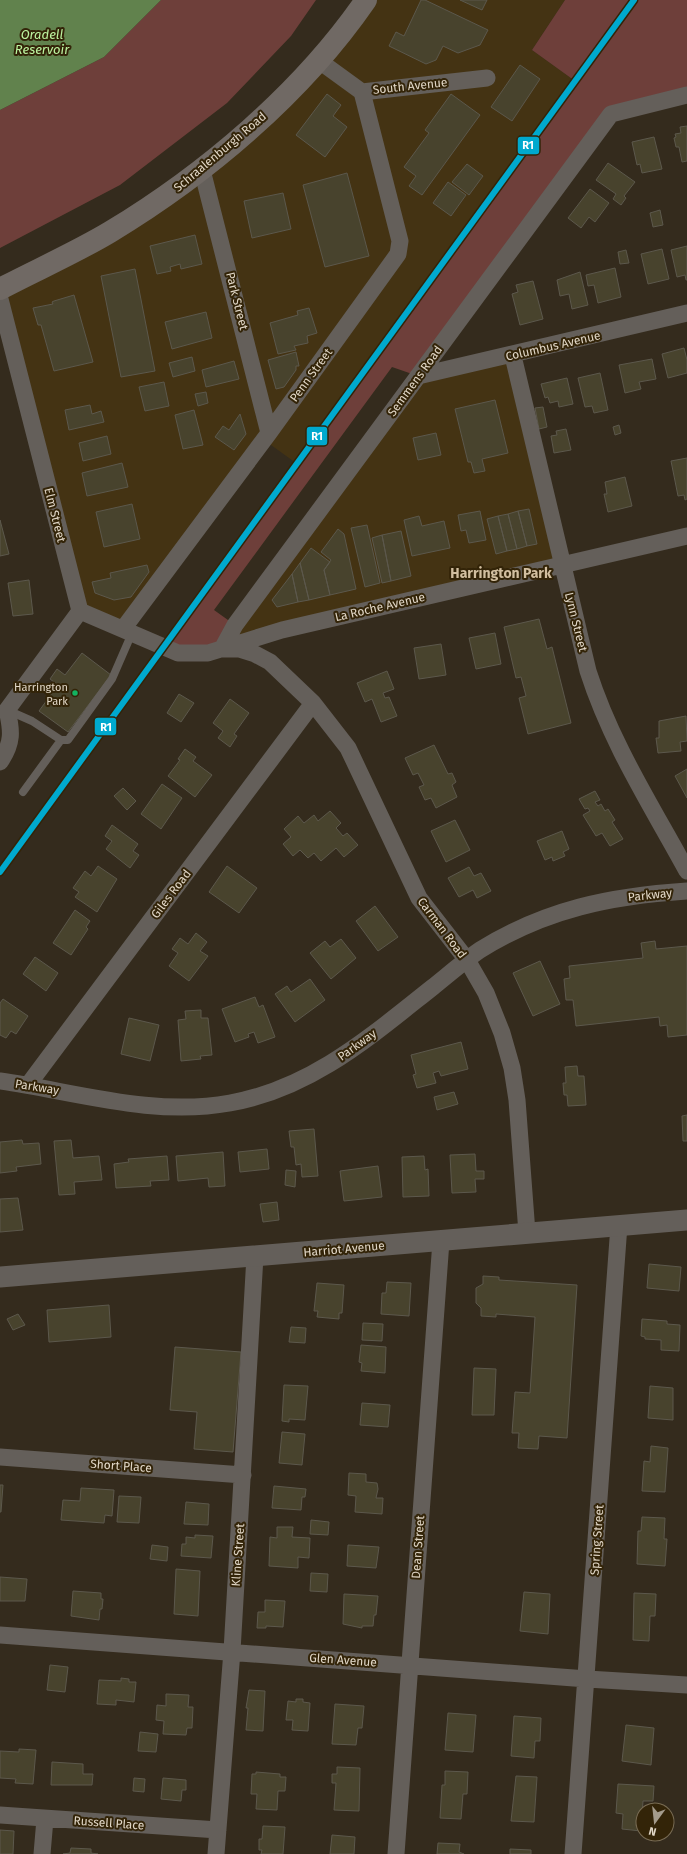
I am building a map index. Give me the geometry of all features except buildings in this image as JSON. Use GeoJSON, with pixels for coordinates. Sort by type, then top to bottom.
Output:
{"type":"FeatureCollection","features":[{"type":"Feature","properties":{"kind":"main road","name":"Schraalenburgh Road"},"geometry":{"type":"LineString","coordinates":[[0,289],[108,233],[161,200],[202,170],[283,97],[318,60],[352,20],[366,0]]}},
{"type":"Feature","properties":{"kind":"street","name":"South Avenue"},"geometry":{"type":"LineString","coordinates":[[318,60],[362,92],[487,78]]}},
{"type":"Feature","properties":{"kind":"street","name":"Penn Street"},"geometry":{"type":"LineString","coordinates":[[128,632],[398,254],[400,241],[362,92]]}},
{"type":"Feature","properties":{"kind":"street","name":"Semmens Road"},"geometry":{"type":"LineString","coordinates":[[222,649],[235,625],[611,114],[687,95]]}},
{"type":"Feature","properties":{"kind":"street","name":"Park Street"},"geometry":{"type":"LineString","coordinates":[[202,170],[269,433]]}},
{"type":"Feature","properties":{"kind":"street","name":"Elm Street"},"geometry":{"type":"LineString","coordinates":[[0,299],[80,611]]}},
{"type":"Feature","properties":{"kind":"street","name":"Columbus Avenue"},"geometry":{"type":"LineString","coordinates":[[418,376],[513,356],[687,313]]}},
{"type":"Feature","properties":{"kind":"street","name":"Lynn Street"},"geometry":{"type":"LineString","coordinates":[[513,356],[588,672],[598,702],[634,776],[687,871]]}},
{"type":"Feature","properties":{"kind":"street","name":"La Roche Avenue"},"geometry":{"type":"LineString","coordinates":[[80,611],[178,653],[208,653],[282,630],[687,536]]}},
{"type":"Feature","properties":{"kind":"street"},"geometry":{"type":"LineString","coordinates":[[0,762],[7,751],[12,731],[4,711],[80,611]]}},
{"type":"Feature","properties":{"kind":"street","name":"Carman Road"},"geometry":{"type":"LineString","coordinates":[[222,649],[239,649],[255,654],[270,662],[314,703],[348,748],[419,898],[466,960],[486,993],[502,1032],[512,1068],[517,1100],[527,1233]]}},
{"type":"Feature","properties":{"kind":"street","name":"Giles Road"},"geometry":{"type":"LineString","coordinates":[[28,1085],[314,703]]}},
{"type":"Feature","properties":{"kind":"street","name":"Parkway"},"geometry":{"type":"LineString","coordinates":[[0,1081],[158,1108],[200,1107],[232,1103],[291,1084],[323,1069],[352,1051],[466,960],[514,930],[552,914],[591,903],[634,895],[687,891]]}},
{"type":"Feature","properties":{"kind":"street","name":"Harriot Avenue"},"geometry":{"type":"LineString","coordinates":[[0,1277],[687,1220]]}},
{"type":"Feature","properties":{"kind":"street","name":"Spring Street"},"geometry":{"type":"LineString","coordinates":[[573,1854],[619,1225]]}},
{"type":"Feature","properties":{"kind":"street","name":"Dean Street"},"geometry":{"type":"LineString","coordinates":[[396,1854],[441,1241]]}},
{"type":"Feature","properties":{"kind":"street","name":"Kline Street"},"geometry":{"type":"LineString","coordinates":[[216,1854],[232,1651],[255,1256]]}},
{"type":"Feature","properties":{"kind":"street","name":"Short Place"},"geometry":{"type":"LineString","coordinates":[[0,1457],[243,1474]]}},
{"type":"Feature","properties":{"kind":"street","name":"Glen Avenue"},"geometry":{"type":"LineString","coordinates":[[0,1635],[232,1651],[587,1679],[687,1685]]}},
{"type":"Feature","properties":{"kind":"street","name":"Russell Place"},"geometry":{"type":"LineString","coordinates":[[0,1815],[218,1830]]}},
{"type":"Feature","properties":{"kind":"street"},"geometry":{"type":"LineString","coordinates":[[42,1854],[45,1819]]}},
{"type":"Feature","properties":{"kind":"lane"},"geometry":{"type":"LineString","coordinates":[[4,711],[32,721],[61,740],[68,740],[112,679],[128,632]]}},
{"type":"Feature","properties":{"kind":"lane"},"geometry":{"type":"LineString","coordinates":[[23,792],[61,740]]}},
{"type":"Feature","properties":{"kind":"shaded area"},"geometry":{"type":"Polygon","coordinates":[[[161,0],[316,0],[291,36],[227,103],[120,185],[0,248],[0,110],[104,57],[161,0]]]}},
{"type":"Feature","properties":{"kind":"shaded area"},"geometry":{"type":"Polygon","coordinates":[[[366,0],[565,0],[532,50],[575,81],[296,463],[264,440],[123,629],[80,611],[0,299],[185,183],[366,0]]]}},
{"type":"Feature","properties":{"kind":"shaded area"},"geometry":{"type":"Polygon","coordinates":[[[565,0],[687,0],[687,95],[611,114],[418,376],[392,367],[214,610],[235,625],[222,649],[164,648],[296,463],[575,81],[532,50],[565,0]]]}},
{"type":"Feature","properties":{"kind":"shaded area"},"geometry":{"type":"Polygon","coordinates":[[[513,356],[562,564],[222,649],[418,376],[513,356]]]}},
{"type":"Feature","properties":{"kind":"water","name":"Oradell Reservoir"},"geometry":{"type":"Polygon","coordinates":[[[0,0],[161,0],[104,57],[0,110],[0,0]]]}},
{"type":"Feature","properties":{"kind":"transit line","name":"R1"},"geometry":{"type":"LineString","coordinates":[[0,872],[634,0]]}},
{"type":"Feature","properties":{"kind":"place","name":"Harrington Park"},"geometry":{"type":"Point","coordinates":[75,693]}},
{"type":"Feature","properties":{"kind":"district","name":"Harrington Park"},"geometry":{"type":"Point","coordinates":[501,573]}}]}
